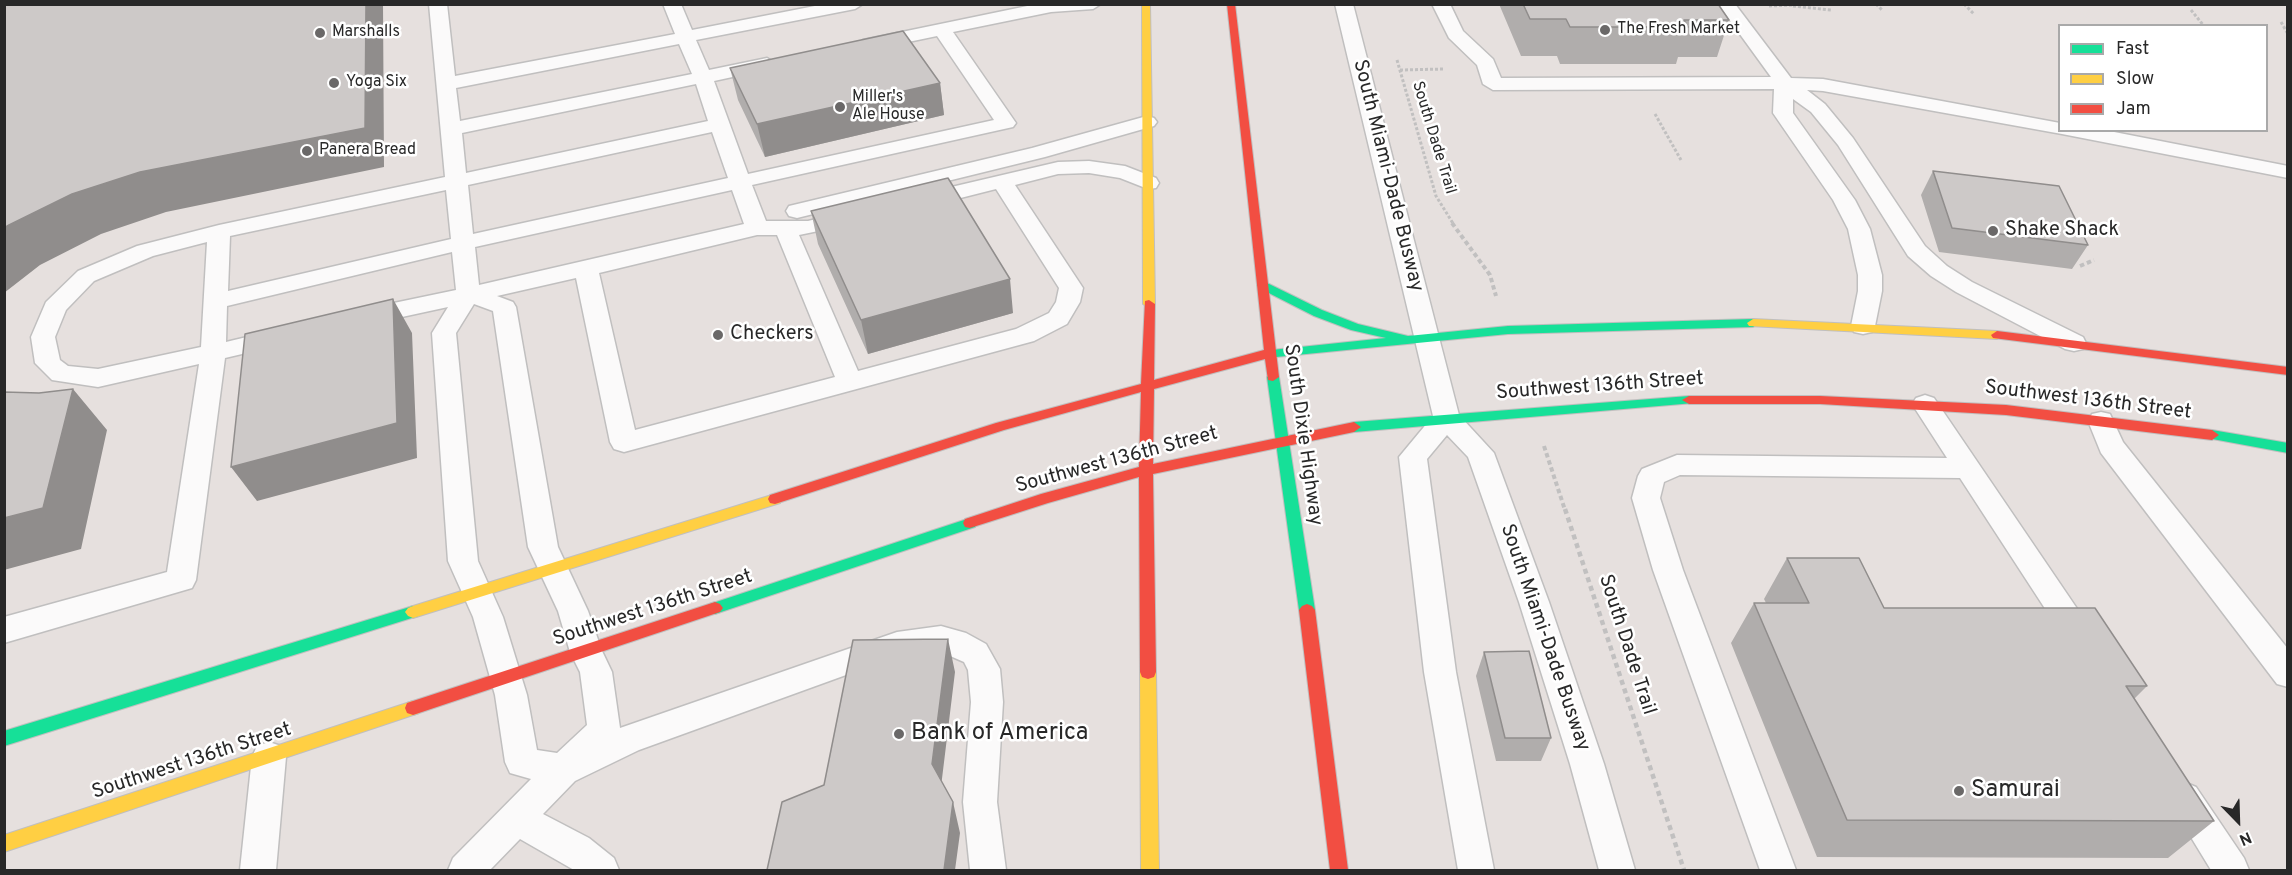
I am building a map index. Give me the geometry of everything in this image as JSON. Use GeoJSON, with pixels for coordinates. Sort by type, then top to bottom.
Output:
{"type":"FeatureCollection","features":[{"type":"Feature","properties":{"kind":"main road"},"geometry":{"type":"LineString","coordinates":[[1146,4],[1148,183],[1146,470],[1150,870]]}},
{"type":"Feature","properties":{"kind":"main road","name":"South Dixie Highway"},"geometry":{"type":"LineString","coordinates":[[1231,4],[1270,353],[1321,711],[1339,870]]}},
{"type":"Feature","properties":{"kind":"main road"},"geometry":{"type":"LineString","coordinates":[[1263,285],[1318,313],[1355,327],[1415,338]]}},
{"type":"Feature","properties":{"kind":"main road"},"geometry":{"type":"LineString","coordinates":[[4,739],[553,569],[1001,426],[1148,384],[1270,353],[1415,338],[1608,324],[1728,322],[1863,326],[2074,343],[2288,371]]}},
{"type":"Feature","properties":{"kind":"main road","name":"Southwest 136th Street"},"geometry":{"type":"LineString","coordinates":[[4,844],[1046,498],[1146,470],[1342,428],[1665,400],[1820,400],[2006,410],[2288,448]]}},
{"type":"Feature","properties":{"kind":"lane"},"geometry":{"type":"LineString","coordinates":[[438,4],[468,293],[444,333],[463,561],[488,617],[506,678],[522,762],[562,770],[627,740],[852,659],[897,645],[941,639],[955,642],[975,653],[984,669],[987,702],[980,802],[988,870]]}},
{"type":"Feature","properties":{"kind":"lane"},"geometry":{"type":"LineString","coordinates":[[672,4],[703,78],[757,228]]}},
{"type":"Feature","properties":{"kind":"lane"},"geometry":{"type":"LineString","coordinates":[[446,84],[855,4]]}},
{"type":"Feature","properties":{"kind":"lane"},"geometry":{"type":"LineString","coordinates":[[851,47],[1051,6],[1093,4]]}},
{"type":"Feature","properties":{"kind":"lane","name":"South Miami-Dade Busway"},"geometry":{"type":"LineString","coordinates":[[1344,4],[1415,338],[1447,418],[1480,453],[1537,613],[1587,764],[1617,870]]}},
{"type":"Feature","properties":{"kind":"lane"},"geometry":{"type":"LineString","coordinates":[[1441,4],[1455,34],[1486,63],[1493,84],[1784,82],[1823,85],[2058,129]]}},
{"type":"Feature","properties":{"kind":"lane"},"geometry":{"type":"LineString","coordinates":[[1726,4],[1784,82],[1818,108],[1845,142],[1916,251],[1939,272],[1964,287],[2074,343]]}},
{"type":"Feature","properties":{"kind":"lane"},"geometry":{"type":"LineString","coordinates":[[216,301],[463,243],[1005,123],[942,29]]}},
{"type":"Feature","properties":{"kind":"lane"},"geometry":{"type":"LineString","coordinates":[[451,129],[782,62]]}},
{"type":"Feature","properties":{"kind":"lane"},"geometry":{"type":"LineString","coordinates":[[1784,82],[1783,113],[1844,200],[1859,229],[1870,275],[1870,291],[1863,326]]}},
{"type":"Feature","properties":{"kind":"lane"},"geometry":{"type":"LineString","coordinates":[[757,228],[779,215],[1038,153],[1147,122]]}},
{"type":"Feature","properties":{"kind":"lane"},"geometry":{"type":"LineString","coordinates":[[306,331],[98,378],[62,374],[48,363],[43,337],[55,308],[86,276],[145,251],[219,232],[719,125]]}},
{"type":"Feature","properties":{"kind":"lane"},"geometry":{"type":"LineString","coordinates":[[2080,132],[2288,171]]}},
{"type":"Feature","properties":{"kind":"lane"},"geometry":{"type":"LineString","coordinates":[[340,323],[468,293],[586,269],[757,228],[808,228],[1058,168],[1089,167],[1125,172],[1148,183]]}},
{"type":"Feature","properties":{"kind":"lane"},"geometry":{"type":"LineString","coordinates":[[586,269],[624,442],[1025,335],[1058,318],[1068,302],[1071,288],[1002,182]]}},
{"type":"Feature","properties":{"kind":"lane"},"geometry":{"type":"LineString","coordinates":[[785,228],[850,382]]}},
{"type":"Feature","properties":{"kind":"lane"},"geometry":{"type":"LineString","coordinates":[[4,630],[181,580],[213,353],[219,232]]}},
{"type":"Feature","properties":{"kind":"lane"},"geometry":{"type":"LineString","coordinates":[[466,870],[562,770],[604,730],[596,672],[586,652],[573,611],[543,548],[504,307],[468,293]]}},
{"type":"Feature","properties":{"kind":"lane"},"geometry":{"type":"LineString","coordinates":[[1925,404],[2098,664]]}},
{"type":"Feature","properties":{"kind":"lane"},"geometry":{"type":"LineString","coordinates":[[1447,418],[1413,457],[1440,672],[1476,870]]}},
{"type":"Feature","properties":{"kind":"lane"},"geometry":{"type":"LineString","coordinates":[[2101,421],[2118,455],[2288,674]]}},
{"type":"Feature","properties":{"kind":"lane"},"geometry":{"type":"LineString","coordinates":[[1778,870],[1668,570],[1646,498],[1652,476],[1677,465],[1968,468]]}},
{"type":"Feature","properties":{"kind":"lane"},"geometry":{"type":"LineString","coordinates":[[258,870],[269,757]]}},
{"type":"Feature","properties":{"kind":"lane"},"geometry":{"type":"LineString","coordinates":[[2168,772],[2231,870]]}},
{"type":"Feature","properties":{"kind":"lane"},"geometry":{"type":"LineString","coordinates":[[516,818],[576,850],[601,870]]}},
{"type":"Feature","properties":{"kind":"path"},"geometry":{"type":"LineString","coordinates":[[1876,4],[1883,11]]}},
{"type":"Feature","properties":{"kind":"path"},"geometry":{"type":"LineString","coordinates":[[1964,4],[1974,14]]}},
{"type":"Feature","properties":{"kind":"path"},"geometry":{"type":"LineString","coordinates":[[1767,6],[1792,5],[1831,10]]}},
{"type":"Feature","properties":{"kind":"path"},"geometry":{"type":"LineString","coordinates":[[2191,9],[2202,24]]}},
{"type":"Feature","properties":{"kind":"path"},"geometry":{"type":"LineString","coordinates":[[2281,22],[2288,34]]}},
{"type":"Feature","properties":{"kind":"path","name":"South Dade Trail"},"geometry":{"type":"LineString","coordinates":[[1394,51],[1436,196],[1490,275],[1497,300]]}},
{"type":"Feature","properties":{"kind":"path"},"geometry":{"type":"LineString","coordinates":[[1400,70],[1445,69]]}},
{"type":"Feature","properties":{"kind":"path"},"geometry":{"type":"LineString","coordinates":[[1652,109],[1681,160]]}},
{"type":"Feature","properties":{"kind":"path"},"geometry":{"type":"LineString","coordinates":[[2080,266],[2094,260]]}},
{"type":"Feature","properties":{"kind":"path","name":"South Dade Trail"},"geometry":{"type":"LineString","coordinates":[[1540,435],[1684,870]]}},
{"type":"Feature","properties":{"kind":"building"},"geometry":{"type":"Polygon","coordinates":[[[4,4],[366,4],[365,128],[140,172],[72,194],[4,228],[4,4]]]}},
{"type":"Feature","properties":{"kind":"building"},"geometry":{"type":"Polygon","coordinates":[[[1523,4],[1718,4],[1729,20],[1684,20],[1688,27],[1570,27],[1566,19],[1530,19],[1523,4]]]}},
{"type":"Feature","properties":{"kind":"building"},"geometry":{"type":"Polygon","coordinates":[[[903,31],[940,83],[757,124],[730,68],[903,31]]]}},
{"type":"Feature","properties":{"kind":"building"},"geometry":{"type":"Polygon","coordinates":[[[1933,171],[2059,186],[2088,245],[1952,228],[1933,171]]]}},
{"type":"Feature","properties":{"kind":"building"},"geometry":{"type":"Polygon","coordinates":[[[948,178],[1010,279],[861,320],[811,211],[948,178]]]}},
{"type":"Feature","properties":{"kind":"building"},"geometry":{"type":"Polygon","coordinates":[[[393,299],[397,423],[231,467],[245,334],[393,299]]]}},
{"type":"Feature","properties":{"kind":"building"},"geometry":{"type":"Polygon","coordinates":[[[73,389],[43,508],[4,518],[4,392],[39,393],[73,389]]]}},
{"type":"Feature","properties":{"kind":"building","name":"Samurai"},"geometry":{"type":"Polygon","coordinates":[[[1787,558],[1859,558],[1884,608],[2095,608],[2147,686],[2126,686],[2214,821],[1847,820],[1754,603],[1809,603],[1787,558]]]}},
{"type":"Feature","properties":{"kind":"building","name":"Bank of America"},"geometry":{"type":"Polygon","coordinates":[[[948,639],[932,764],[953,802],[944,870],[767,870],[782,802],[824,785],[853,640],[948,639]]]}},
{"type":"Feature","properties":{"kind":"building"},"geometry":{"type":"Polygon","coordinates":[[[1529,651],[1551,738],[1505,738],[1484,652],[1529,651]]]}},
{"type":"Feature","properties":{"kind":"traffic: fast"},"geometry":{"type":"LineString","coordinates":[[1263,285],[1318,313],[1355,327],[1403,338]]}},
{"type":"Feature","properties":{"kind":"traffic: fast"},"geometry":{"type":"LineString","coordinates":[[1266,354],[1508,330],[1753,323]]}},
{"type":"Feature","properties":{"kind":"traffic: fast"},"geometry":{"type":"LineString","coordinates":[[1273,377],[1307,610]]}},
{"type":"Feature","properties":{"kind":"traffic: fast"},"geometry":{"type":"LineString","coordinates":[[1354,427],[1689,400]]}},
{"type":"Feature","properties":{"kind":"traffic: fast"},"geometry":{"type":"LineString","coordinates":[[2212,435],[2288,448]]}},
{"type":"Feature","properties":{"kind":"traffic: fast"},"geometry":{"type":"LineString","coordinates":[[715,608],[970,523]]}},
{"type":"Feature","properties":{"kind":"traffic: fast"},"geometry":{"type":"LineString","coordinates":[[4,739],[413,612]]}},
{"type":"Feature","properties":{"kind":"traffic: slow"},"geometry":{"type":"LineString","coordinates":[[1146,4],[1149,304]]}},
{"type":"Feature","properties":{"kind":"traffic: slow"},"geometry":{"type":"LineString","coordinates":[[1753,323],[1997,335]]}},
{"type":"Feature","properties":{"kind":"traffic: slow"},"geometry":{"type":"LineString","coordinates":[[413,612],[775,499]]}},
{"type":"Feature","properties":{"kind":"traffic: slow"},"geometry":{"type":"LineString","coordinates":[[1148,672],[1150,870]]}},
{"type":"Feature","properties":{"kind":"traffic: slow"},"geometry":{"type":"LineString","coordinates":[[4,844],[413,708]]}},
{"type":"Feature","properties":{"kind":"traffic: jam"},"geometry":{"type":"LineString","coordinates":[[1231,4],[1273,377]]}},
{"type":"Feature","properties":{"kind":"traffic: jam"},"geometry":{"type":"LineString","coordinates":[[1148,672],[1146,470],[1149,304]]}},
{"type":"Feature","properties":{"kind":"traffic: jam"},"geometry":{"type":"LineString","coordinates":[[1997,335],[2288,371]]}},
{"type":"Feature","properties":{"kind":"traffic: jam"},"geometry":{"type":"LineString","coordinates":[[775,499],[1001,426],[1266,354]]}},
{"type":"Feature","properties":{"kind":"traffic: jam"},"geometry":{"type":"LineString","coordinates":[[1689,400],[1820,400],[2006,410],[2212,435]]}},
{"type":"Feature","properties":{"kind":"traffic: jam"},"geometry":{"type":"LineString","coordinates":[[970,523],[1046,498],[1146,470],[1354,427]]}},
{"type":"Feature","properties":{"kind":"traffic: jam"},"geometry":{"type":"LineString","coordinates":[[413,708],[715,608]]}},
{"type":"Feature","properties":{"kind":"traffic: jam"},"geometry":{"type":"LineString","coordinates":[[1307,610],[1339,870]]}},
{"type":"Feature","properties":{"kind":"place","name":"The Fresh Market"},"geometry":{"type":"Point","coordinates":[1605,30]}},
{"type":"Feature","properties":{"kind":"place","name":"Marshalls"},"geometry":{"type":"Point","coordinates":[320,33]}},
{"type":"Feature","properties":{"kind":"place","name":"Yoga Six"},"geometry":{"type":"Point","coordinates":[334,83]}},
{"type":"Feature","properties":{"kind":"place","name":"Miller's Ale House"},"geometry":{"type":"Point","coordinates":[840,107]}},
{"type":"Feature","properties":{"kind":"place","name":"Panera Bread"},"geometry":{"type":"Point","coordinates":[307,151]}},
{"type":"Feature","properties":{"kind":"place","name":"Shake Shack"},"geometry":{"type":"Point","coordinates":[1993,231]}},
{"type":"Feature","properties":{"kind":"place","name":"Checkers"},"geometry":{"type":"Point","coordinates":[718,335]}},
{"type":"Feature","properties":{"kind":"place","name":"Bank of America"},"geometry":{"type":"Point","coordinates":[899,734]}},
{"type":"Feature","properties":{"kind":"place","name":"Samurai"},"geometry":{"type":"Point","coordinates":[1959,791]}}]}
